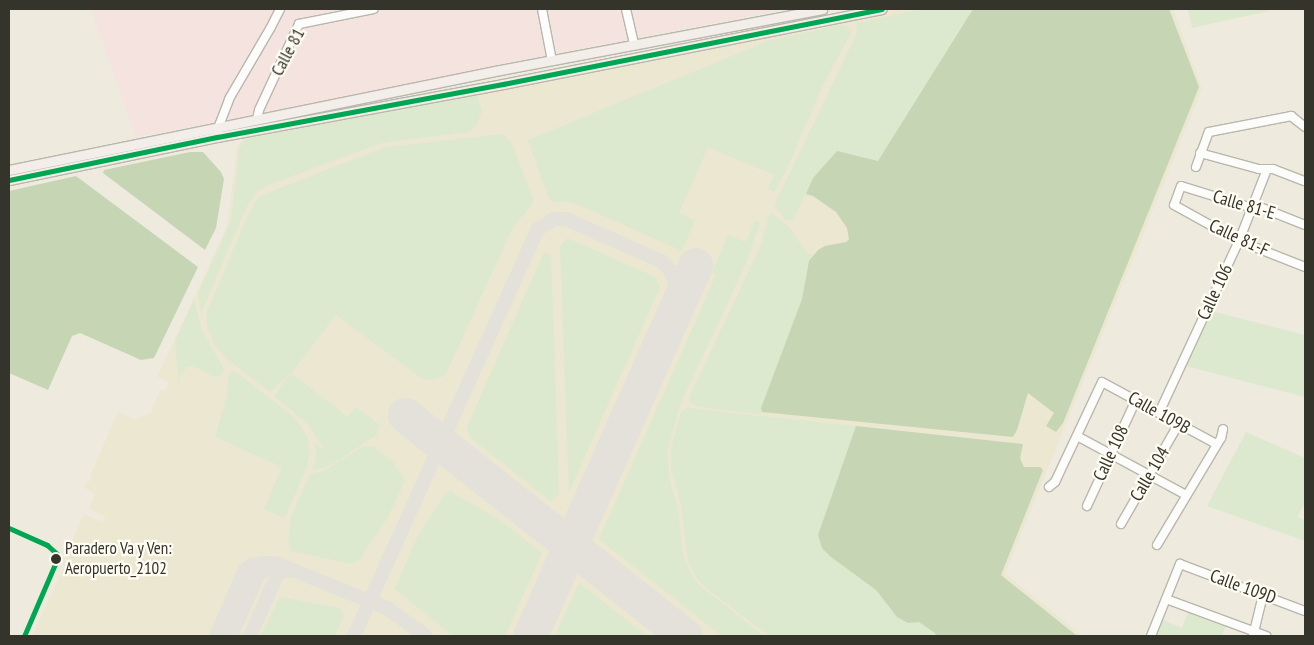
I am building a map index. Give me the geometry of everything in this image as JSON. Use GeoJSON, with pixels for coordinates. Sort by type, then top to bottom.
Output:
{"type":"FeatureCollection","features":[{"type":"Feature","properties":{"kind":"main road"},"geometry":{"type":"LineString","coordinates":[[9,180],[216,137],[257,120],[822,9]]}},
{"type":"Feature","properties":{"kind":"main road"},"geometry":{"type":"LineString","coordinates":[[9,170],[218,127],[233,129],[503,84],[882,9]]}},
{"type":"Feature","properties":{"kind":"street"},"geometry":{"type":"LineString","coordinates":[[216,137],[229,99],[280,9]]}},
{"type":"Feature","properties":{"kind":"street","name":"Calle 81"},"geometry":{"type":"LineString","coordinates":[[257,120],[259,110],[299,24],[374,9]]}},
{"type":"Feature","properties":{"kind":"street"},"geometry":{"type":"LineString","coordinates":[[542,9],[552,61]]}},
{"type":"Feature","properties":{"kind":"street"},"geometry":{"type":"LineString","coordinates":[[626,9],[634,45]]}},
{"type":"Feature","properties":{"kind":"street"},"geometry":{"type":"LineString","coordinates":[[233,129],[227,115],[238,86]]}},
{"type":"Feature","properties":{"kind":"street"},"geometry":{"type":"LineString","coordinates":[[1196,167],[1209,132],[1291,116],[1305,127]]}},
{"type":"Feature","properties":{"kind":"street"},"geometry":{"type":"LineString","coordinates":[[1200,153],[1259,170],[1273,169],[1305,181]]}},
{"type":"Feature","properties":{"kind":"street","name":"Calle 106"},"geometry":{"type":"LineString","coordinates":[[1159,413],[1254,207],[1267,169]]}},
{"type":"Feature","properties":{"kind":"street","name":"Calle 81-E"},"geometry":{"type":"LineString","coordinates":[[1174,205],[1181,186],[1254,207],[1305,225]]}},
{"type":"Feature","properties":{"kind":"street","name":"Calle 81-F"},"geometry":{"type":"LineString","coordinates":[[1174,205],[1239,240],[1305,267]]}},
{"type":"Feature","properties":{"kind":"street","name":"Calle 109B"},"geometry":{"type":"LineString","coordinates":[[1077,436],[1102,382],[1216,444]]}},
{"type":"Feature","properties":{"kind":"street","name":"Calle 108"},"geometry":{"type":"LineString","coordinates":[[1087,506],[1136,400]]}},
{"type":"Feature","properties":{"kind":"street","name":"Calle 104"},"geometry":{"type":"LineString","coordinates":[[1121,524],[1179,424]]}},
{"type":"Feature","properties":{"kind":"street"},"geometry":{"type":"LineString","coordinates":[[1157,545],[1223,429]]}},
{"type":"Feature","properties":{"kind":"street"},"geometry":{"type":"LineString","coordinates":[[1049,487],[1055,482],[1077,436],[1186,495]]}},
{"type":"Feature","properties":{"kind":"street","name":"Calle 109D"},"geometry":{"type":"LineString","coordinates":[[1166,599],[1180,564],[1305,610]]}},
{"type":"Feature","properties":{"kind":"street"},"geometry":{"type":"LineString","coordinates":[[1253,634],[1263,595]]}},
{"type":"Feature","properties":{"kind":"street"},"geometry":{"type":"LineString","coordinates":[[1152,636],[1166,599],[1253,634],[1266,636]]}},
{"type":"Feature","properties":{"kind":"shaded area"},"geometry":{"type":"Polygon","coordinates":[[[91,9],[788,9],[510,62],[392,90],[136,137],[91,9]]]}},
{"type":"Feature","properties":{"kind":"shaded area"},"geometry":{"type":"Polygon","coordinates":[[[897,9],[1173,9],[1202,89],[1005,574],[1083,636],[32,636],[68,558],[65,556],[84,514],[103,522],[106,517],[89,509],[95,493],[84,488],[87,481],[90,482],[92,472],[118,412],[134,419],[151,413],[160,390],[165,391],[169,382],[157,377],[227,227],[237,148],[246,137],[897,9]]]}},
{"type":"Feature","properties":{"kind":"green space"},"geometry":{"type":"Polygon","coordinates":[[[922,9],[973,9],[878,162],[813,178],[793,220],[786,220],[774,206],[856,35],[857,23],[922,9]]]}},
{"type":"Feature","properties":{"kind":"green space"},"geometry":{"type":"Polygon","coordinates":[[[973,9],[1169,9],[1199,87],[1063,423],[1056,432],[1046,426],[1054,413],[1028,393],[1017,430],[1013,437],[762,412],[761,408],[802,299],[809,261],[818,250],[825,246],[846,242],[849,239],[847,228],[836,212],[813,196],[806,194],[813,178],[837,151],[878,161],[973,9]]]}},
{"type":"Feature","properties":{"kind":"green space"},"geometry":{"type":"Polygon","coordinates":[[[1188,9],[1268,9],[1269,11],[1192,28],[1188,9]]]}},
{"type":"Feature","properties":{"kind":"green space"},"geometry":{"type":"Polygon","coordinates":[[[839,25],[847,27],[851,33],[823,85],[786,171],[774,192],[768,189],[774,175],[708,147],[679,213],[695,221],[682,251],[579,205],[567,202],[552,202],[549,199],[528,140],[768,41],[839,25]]]}},
{"type":"Feature","properties":{"kind":"green space"},"geometry":{"type":"Polygon","coordinates":[[[469,94],[477,96],[482,111],[476,126],[469,132],[381,143],[266,186],[257,192],[247,206],[201,313],[198,293],[231,221],[239,149],[245,139],[469,94]]]}},
{"type":"Feature","properties":{"kind":"green space"},"geometry":{"type":"Polygon","coordinates":[[[503,134],[511,142],[533,203],[513,227],[445,376],[429,380],[420,377],[336,315],[292,372],[270,392],[226,358],[214,344],[207,326],[207,312],[248,215],[257,199],[262,195],[386,147],[503,134]]]}},
{"type":"Feature","properties":{"kind":"green space"},"geometry":{"type":"Polygon","coordinates":[[[190,152],[203,152],[221,172],[224,179],[216,228],[205,250],[103,173],[104,170],[190,152]]]}},
{"type":"Feature","properties":{"kind":"green space"},"geometry":{"type":"Polygon","coordinates":[[[76,176],[198,267],[154,358],[141,360],[80,333],[72,336],[48,390],[9,373],[9,191],[76,176]]]}},
{"type":"Feature","properties":{"kind":"green space"},"geometry":{"type":"Polygon","coordinates":[[[770,212],[790,228],[807,253],[814,255],[810,261],[802,299],[761,408],[762,412],[761,414],[698,407],[690,403],[689,397],[759,250],[770,212]]]}},
{"type":"Feature","properties":{"kind":"green space"},"geometry":{"type":"Polygon","coordinates":[[[755,220],[760,223],[748,259],[680,405],[667,453],[670,482],[678,509],[683,554],[688,568],[698,584],[764,636],[722,636],[599,539],[716,275],[712,272],[728,235],[746,242],[755,220]]]}},
{"type":"Feature","properties":{"kind":"green space"},"geometry":{"type":"Polygon","coordinates":[[[567,238],[655,277],[660,287],[569,492],[560,247],[567,238]]]}},
{"type":"Feature","properties":{"kind":"green space"},"geometry":{"type":"Polygon","coordinates":[[[544,252],[551,256],[559,494],[550,501],[471,438],[467,427],[544,252]]]}},
{"type":"Feature","properties":{"kind":"green space"},"geometry":{"type":"Polygon","coordinates":[[[194,299],[202,331],[224,369],[221,375],[215,377],[193,366],[187,367],[180,375],[179,386],[175,342],[194,299]]]}},
{"type":"Feature","properties":{"kind":"green space"},"geometry":{"type":"Polygon","coordinates":[[[1211,311],[1305,335],[1305,397],[1186,366],[1211,311]]]}},
{"type":"Feature","properties":{"kind":"green space"},"geometry":{"type":"Polygon","coordinates":[[[232,372],[236,372],[295,418],[308,438],[310,451],[305,471],[283,518],[264,509],[282,467],[215,437],[227,395],[228,378],[232,372]]]}},
{"type":"Feature","properties":{"kind":"green space"},"geometry":{"type":"Polygon","coordinates":[[[293,375],[348,417],[356,407],[380,425],[376,435],[333,464],[312,471],[316,456],[315,441],[320,449],[323,448],[308,424],[274,396],[288,377],[293,375]]]}},
{"type":"Feature","properties":{"kind":"green space"},"geometry":{"type":"Polygon","coordinates":[[[687,408],[856,426],[822,523],[867,583],[885,599],[887,606],[908,623],[919,622],[927,626],[936,636],[769,636],[705,587],[697,579],[688,561],[681,505],[671,469],[671,448],[681,412],[687,408]]]}},
{"type":"Feature","properties":{"kind":"green space"},"geometry":{"type":"Polygon","coordinates":[[[856,426],[1023,444],[1020,458],[1024,467],[1040,467],[1043,470],[1001,575],[1077,636],[936,636],[935,633],[919,622],[908,623],[897,617],[876,590],[831,557],[822,548],[818,535],[856,426]]]}},
{"type":"Feature","properties":{"kind":"green space"},"geometry":{"type":"Polygon","coordinates":[[[1246,432],[1305,458],[1305,502],[1298,517],[1305,520],[1305,541],[1207,506],[1246,432]]]}},
{"type":"Feature","properties":{"kind":"green space"},"geometry":{"type":"Polygon","coordinates":[[[373,446],[393,462],[405,480],[388,517],[359,560],[351,564],[291,551],[288,538],[291,525],[289,522],[310,474],[324,471],[362,447],[373,446]]]}},
{"type":"Feature","properties":{"kind":"green space"},"geometry":{"type":"Polygon","coordinates":[[[449,491],[497,518],[542,553],[505,636],[453,636],[395,589],[416,539],[443,497],[449,491]]]}},
{"type":"Feature","properties":{"kind":"green space"},"geometry":{"type":"Polygon","coordinates":[[[579,583],[647,636],[555,636],[579,583]]]}},
{"type":"Feature","properties":{"kind":"green space"},"geometry":{"type":"Polygon","coordinates":[[[280,597],[340,608],[343,617],[335,636],[260,636],[280,597]]]}},
{"type":"Feature","properties":{"kind":"green space"},"geometry":{"type":"Polygon","coordinates":[[[1188,612],[1226,626],[1222,636],[1159,636],[1156,634],[1161,619],[1182,628],[1188,612]]]}},
{"type":"Feature","properties":{"kind":"taxiway"},"geometry":{"type":"LineString","coordinates":[[354,636],[538,229],[554,219],[566,219],[661,261],[669,269],[676,284],[676,310]]}},
{"type":"Feature","properties":{"kind":"taxiway"},"geometry":{"type":"LineString","coordinates":[[447,428],[449,443],[460,459]]}},
{"type":"Feature","properties":{"kind":"taxiway"},"geometry":{"type":"LineString","coordinates":[[216,636],[245,570],[252,565],[268,563],[278,564],[387,608],[426,636]]}},
{"type":"Feature","properties":{"kind":"taxiway"},"geometry":{"type":"LineString","coordinates":[[231,636],[258,575],[268,567],[277,566]]}},
{"type":"Feature","properties":{"kind":"taxiway"},"geometry":{"type":"LineString","coordinates":[[250,636],[277,575],[284,571],[292,570]]}},
{"type":"Feature","properties":{"kind":"runway"},"geometry":{"type":"LineString","coordinates":[[530,636],[695,265]]}},
{"type":"Feature","properties":{"kind":"runway"},"geometry":{"type":"LineString","coordinates":[[405,415],[685,636]]}},
{"type":"Feature","properties":{"kind":"transit line"},"geometry":{"type":"LineString","coordinates":[[9,180],[217,137],[503,84],[882,9]]}},
{"type":"Feature","properties":{"kind":"transit line"},"geometry":{"type":"LineString","coordinates":[[9,528],[47,545],[57,554],[55,564],[24,636]]}},
{"type":"Feature","properties":{"kind":"place","name":"Paradero Va y Ven: Aeropuerto_2102"},"geometry":{"type":"Point","coordinates":[56,559]}}]}
